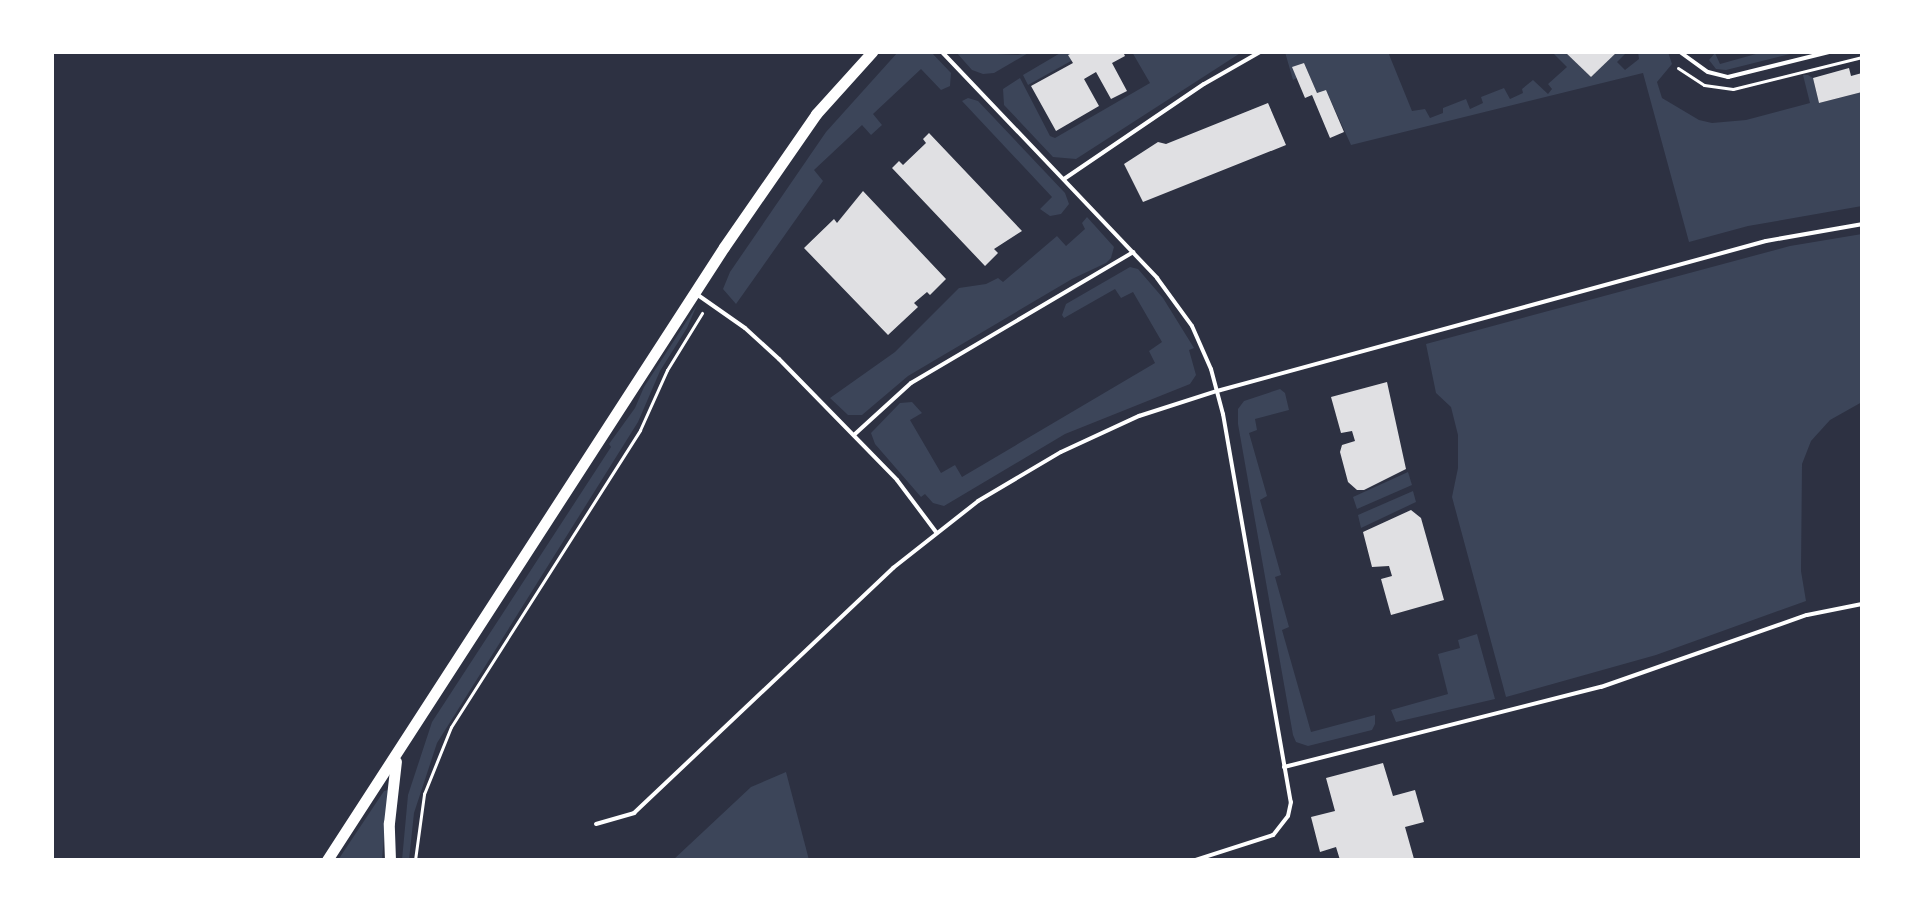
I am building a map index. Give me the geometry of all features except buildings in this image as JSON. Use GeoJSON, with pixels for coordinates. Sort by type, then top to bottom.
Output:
{"type":"FeatureCollection","features":[{"type":"Feature","properties":{"kind":"street"},"geometry":{"type":"LineString","coordinates":[[327,860],[695,292],[798,139],[872,52]]}},
{"type":"Feature","properties":{"kind":"street"},"geometry":{"type":"LineString","coordinates":[[390,860],[389,823],[397,756]]}},
{"type":"Feature","properties":{"kind":"lane"},"geometry":{"type":"LineString","coordinates":[[942,52],[1133,252],[1176,302],[1192,326],[1217,391],[1291,802],[1282,827],[1261,841],[1195,860]]}},
{"type":"Feature","properties":{"kind":"lane"},"geometry":{"type":"LineString","coordinates":[[1064,179],[1204,84],[1260,52]]}},
{"type":"Feature","properties":{"kind":"lane"},"geometry":{"type":"LineString","coordinates":[[1680,52],[1708,72],[1728,77],[1829,52]]}},
{"type":"Feature","properties":{"kind":"lane"},"geometry":{"type":"LineString","coordinates":[[596,824],[634,813],[936,532],[978,501],[1061,452],[1139,416],[1217,391],[1766,241],[1862,224]]}},
{"type":"Feature","properties":{"kind":"lane"},"geometry":{"type":"LineString","coordinates":[[855,434],[911,383],[1133,252]]}},
{"type":"Feature","properties":{"kind":"lane"},"geometry":{"type":"LineString","coordinates":[[695,292],[745,328],[855,434],[897,480],[936,532]]}},
{"type":"Feature","properties":{"kind":"lane"},"geometry":{"type":"LineString","coordinates":[[1284,767],[1601,687],[1807,615],[1862,604]]}},
{"type":"Feature","properties":{"kind":"path"},"geometry":{"type":"LineString","coordinates":[[415,860],[424,794],[451,727],[640,430],[667,370],[709,302]]}},
{"type":"Feature","properties":{"kind":"shaded area"},"geometry":{"type":"Polygon","coordinates":[[[898,52],[931,52],[951,73],[950,86],[941,90],[921,69],[873,114],[882,125],[871,135],[862,125],[814,170],[823,181],[736,304],[723,289],[730,272],[826,132],[898,52]]]}},
{"type":"Feature","properties":{"kind":"shaded area"},"geometry":{"type":"Polygon","coordinates":[[[956,52],[1018,55],[1030,52],[994,73],[983,74],[972,70],[956,52]]]}},
{"type":"Feature","properties":{"kind":"shaded area"},"geometry":{"type":"Polygon","coordinates":[[[1062,52],[1069,52],[1071,61],[1028,85],[1023,75],[1062,52]]]}},
{"type":"Feature","properties":{"kind":"shaded area"},"geometry":{"type":"Polygon","coordinates":[[[1132,52],[1242,52],[1076,159],[1053,157],[1004,105],[1003,89],[1020,78],[1050,136],[1055,138],[1150,83],[1132,52]]]}},
{"type":"Feature","properties":{"kind":"shaded area"},"geometry":{"type":"Polygon","coordinates":[[[1285,52],[1388,52],[1412,111],[1425,109],[1430,118],[1443,113],[1443,108],[1466,99],[1470,109],[1483,103],[1481,97],[1504,88],[1510,99],[1523,93],[1522,89],[1533,80],[1548,94],[1552,89],[1548,84],[1567,67],[1552,52],[1565,52],[1591,77],[1617,52],[1627,52],[1617,62],[1625,70],[1639,59],[1638,52],[1668,52],[1672,64],[1657,82],[1662,98],[1699,120],[1712,123],[1746,120],[1810,103],[1803,75],[1808,75],[1813,78],[1819,103],[1862,92],[1862,206],[1748,226],[1689,242],[1643,73],[1351,145],[1326,90],[1317,93],[1304,63],[1293,67],[1297,78],[1293,80],[1285,52]]]}},
{"type":"Feature","properties":{"kind":"shaded area"},"geometry":{"type":"Polygon","coordinates":[[[1763,52],[1798,52],[1726,70],[1716,69],[1709,60],[1715,53],[1720,64],[1763,52]]]}},
{"type":"Feature","properties":{"kind":"shaded area"},"geometry":{"type":"Polygon","coordinates":[[[968,98],[978,101],[1065,193],[1069,204],[1061,214],[1050,216],[1040,209],[1052,197],[962,101],[968,98]]]}},
{"type":"Feature","properties":{"kind":"shaded area"},"geometry":{"type":"Polygon","coordinates":[[[1087,217],[1114,247],[1106,263],[1072,279],[908,376],[862,415],[848,415],[830,398],[895,352],[959,288],[986,284],[998,278],[1003,282],[1057,236],[1066,246],[1085,229],[1082,223],[1087,217]]]}},
{"type":"Feature","properties":{"kind":"shaded area"},"geometry":{"type":"Polygon","coordinates":[[[1862,234],[1862,402],[1830,420],[1811,441],[1802,464],[1801,571],[1806,601],[1656,655],[1506,697],[1452,497],[1458,468],[1458,435],[1451,407],[1436,393],[1426,344],[1790,246],[1862,234]]]}},
{"type":"Feature","properties":{"kind":"shaded area"},"geometry":{"type":"Polygon","coordinates":[[[1130,267],[1138,269],[1163,298],[1194,348],[1189,350],[1196,375],[1190,384],[1065,434],[944,506],[933,503],[925,494],[921,497],[875,444],[871,433],[900,403],[912,402],[922,413],[910,420],[941,473],[955,465],[962,477],[1155,363],[1149,351],[1162,342],[1133,292],[1121,298],[1115,289],[1064,318],[1062,315],[1066,304],[1130,267]]]}},
{"type":"Feature","properties":{"kind":"shaded area"},"geometry":{"type":"Polygon","coordinates":[[[697,305],[687,328],[660,371],[638,422],[437,743],[414,813],[409,860],[402,860],[408,795],[432,722],[611,447],[609,444],[635,408],[644,387],[697,305]]]}},
{"type":"Feature","properties":{"kind":"shaded area"},"geometry":{"type":"Polygon","coordinates":[[[1280,389],[1285,393],[1289,410],[1255,419],[1257,430],[1249,433],[1267,496],[1260,500],[1281,575],[1275,577],[1289,627],[1282,630],[1311,732],[1375,715],[1372,730],[1308,746],[1296,742],[1293,735],[1238,424],[1238,409],[1244,401],[1280,389]]]}},
{"type":"Feature","properties":{"kind":"shaded area"},"geometry":{"type":"Polygon","coordinates":[[[1408,472],[1412,485],[1357,509],[1353,497],[1408,472]]]}},
{"type":"Feature","properties":{"kind":"shaded area"},"geometry":{"type":"Polygon","coordinates":[[[1413,491],[1416,502],[1361,528],[1358,515],[1413,491]]]}},
{"type":"Feature","properties":{"kind":"shaded area"},"geometry":{"type":"Polygon","coordinates":[[[1477,634],[1495,699],[1396,722],[1391,710],[1448,694],[1438,654],[1460,648],[1458,640],[1477,634]]]}},
{"type":"Feature","properties":{"kind":"shaded area"},"geometry":{"type":"Polygon","coordinates":[[[786,772],[809,860],[673,860],[751,787],[786,772]]]}},
{"type":"Feature","properties":{"kind":"shaded area"},"geometry":{"type":"Polygon","coordinates":[[[388,790],[382,860],[338,860],[384,791],[388,790]]]}}]}
